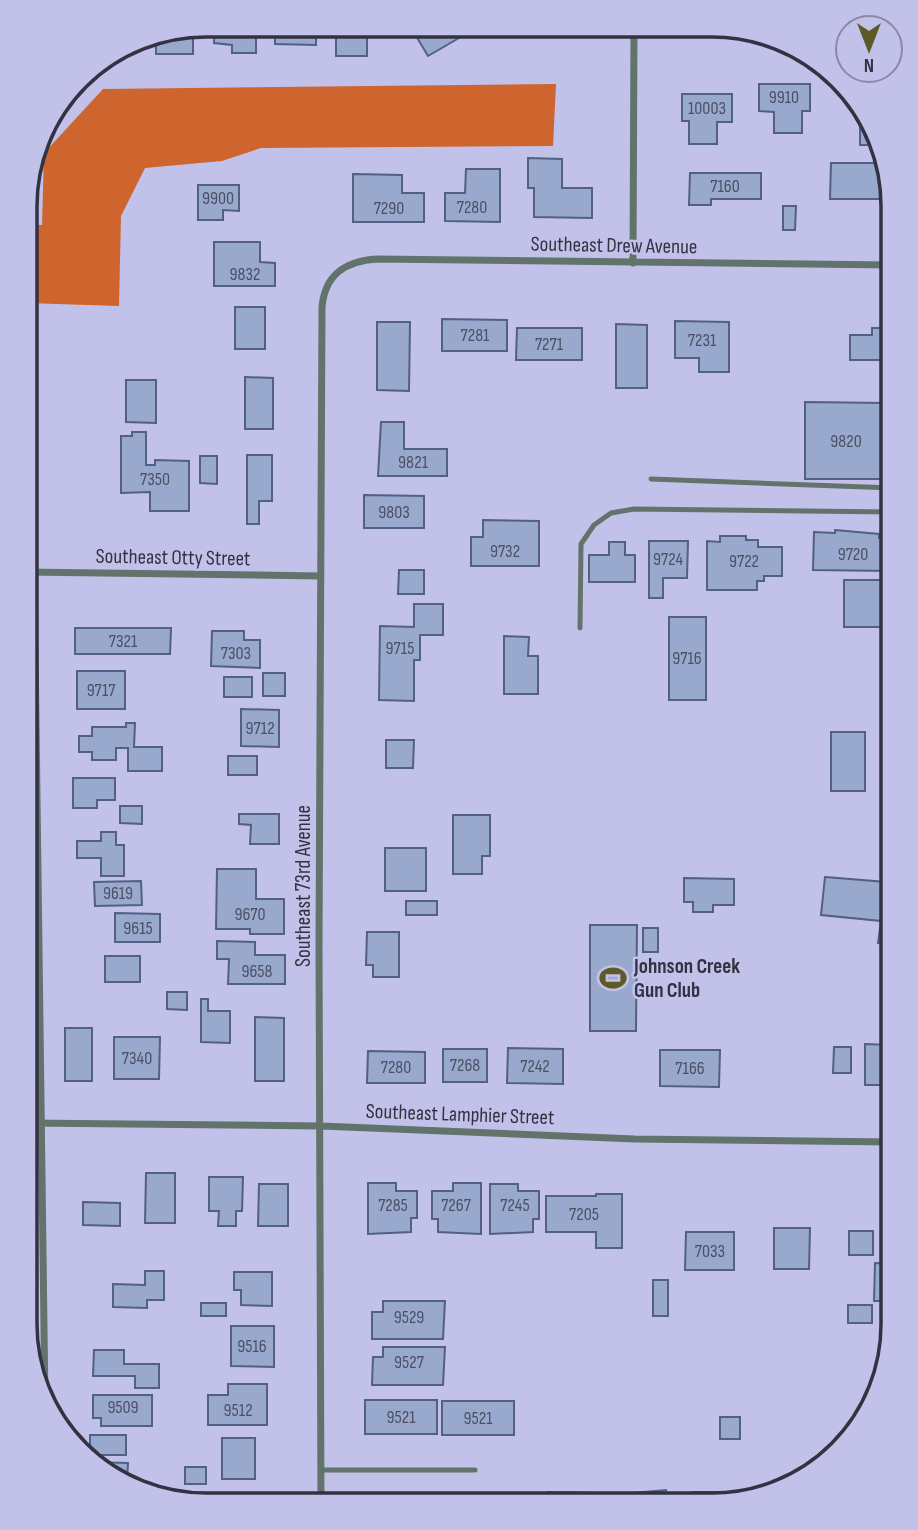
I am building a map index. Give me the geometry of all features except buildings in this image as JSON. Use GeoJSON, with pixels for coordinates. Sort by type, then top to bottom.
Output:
{"type":"FeatureCollection","features":[{"type":"Feature","properties":{"kind":"street"},"geometry":{"type":"LineString","coordinates":[[633,263],[634,37]]}},
{"type":"Feature","properties":{"kind":"street","name":"Southeast Drew Avenue"},"geometry":{"type":"LineString","coordinates":[[337,271],[349,264],[377,259],[881,265]]}},
{"type":"Feature","properties":{"kind":"street","name":"Southeast 73rd Avenue"},"geometry":{"type":"LineString","coordinates":[[321,1493],[319,946],[322,307],[326,288],[337,271]]}},
{"type":"Feature","properties":{"kind":"street","name":"Southeast Otty Street"},"geometry":{"type":"LineString","coordinates":[[37,572],[321,576]]}},
{"type":"Feature","properties":{"kind":"street"},"geometry":{"type":"LineString","coordinates":[[37,958],[44,1372]]}},
{"type":"Feature","properties":{"kind":"street","name":"Southeast Lamphier Street"},"geometry":{"type":"LineString","coordinates":[[40,1123],[321,1126],[635,1139],[881,1142]]}},
{"type":"Feature","properties":{"kind":"lane"},"geometry":{"type":"LineString","coordinates":[[651,479],[881,488]]}},
{"type":"Feature","properties":{"kind":"lane"},"geometry":{"type":"LineString","coordinates":[[580,628],[581,544],[594,525],[611,513],[634,509],[881,512]]}},
{"type":"Feature","properties":{"kind":"lane"},"geometry":{"type":"LineString","coordinates":[[321,1470],[475,1470]]}},
{"type":"Feature","properties":{"kind":"shaded area"},"geometry":{"type":"Polygon","coordinates":[[[556,84],[553,146],[261,148],[222,161],[145,168],[121,216],[119,306],[37,303],[37,225],[42,225],[46,151],[103,89],[556,84]]]}},
{"type":"Feature","properties":{"kind":"place","name":"Johnson Creek Gun Club"},"geometry":{"type":"Point","coordinates":[613,978]}}]}
